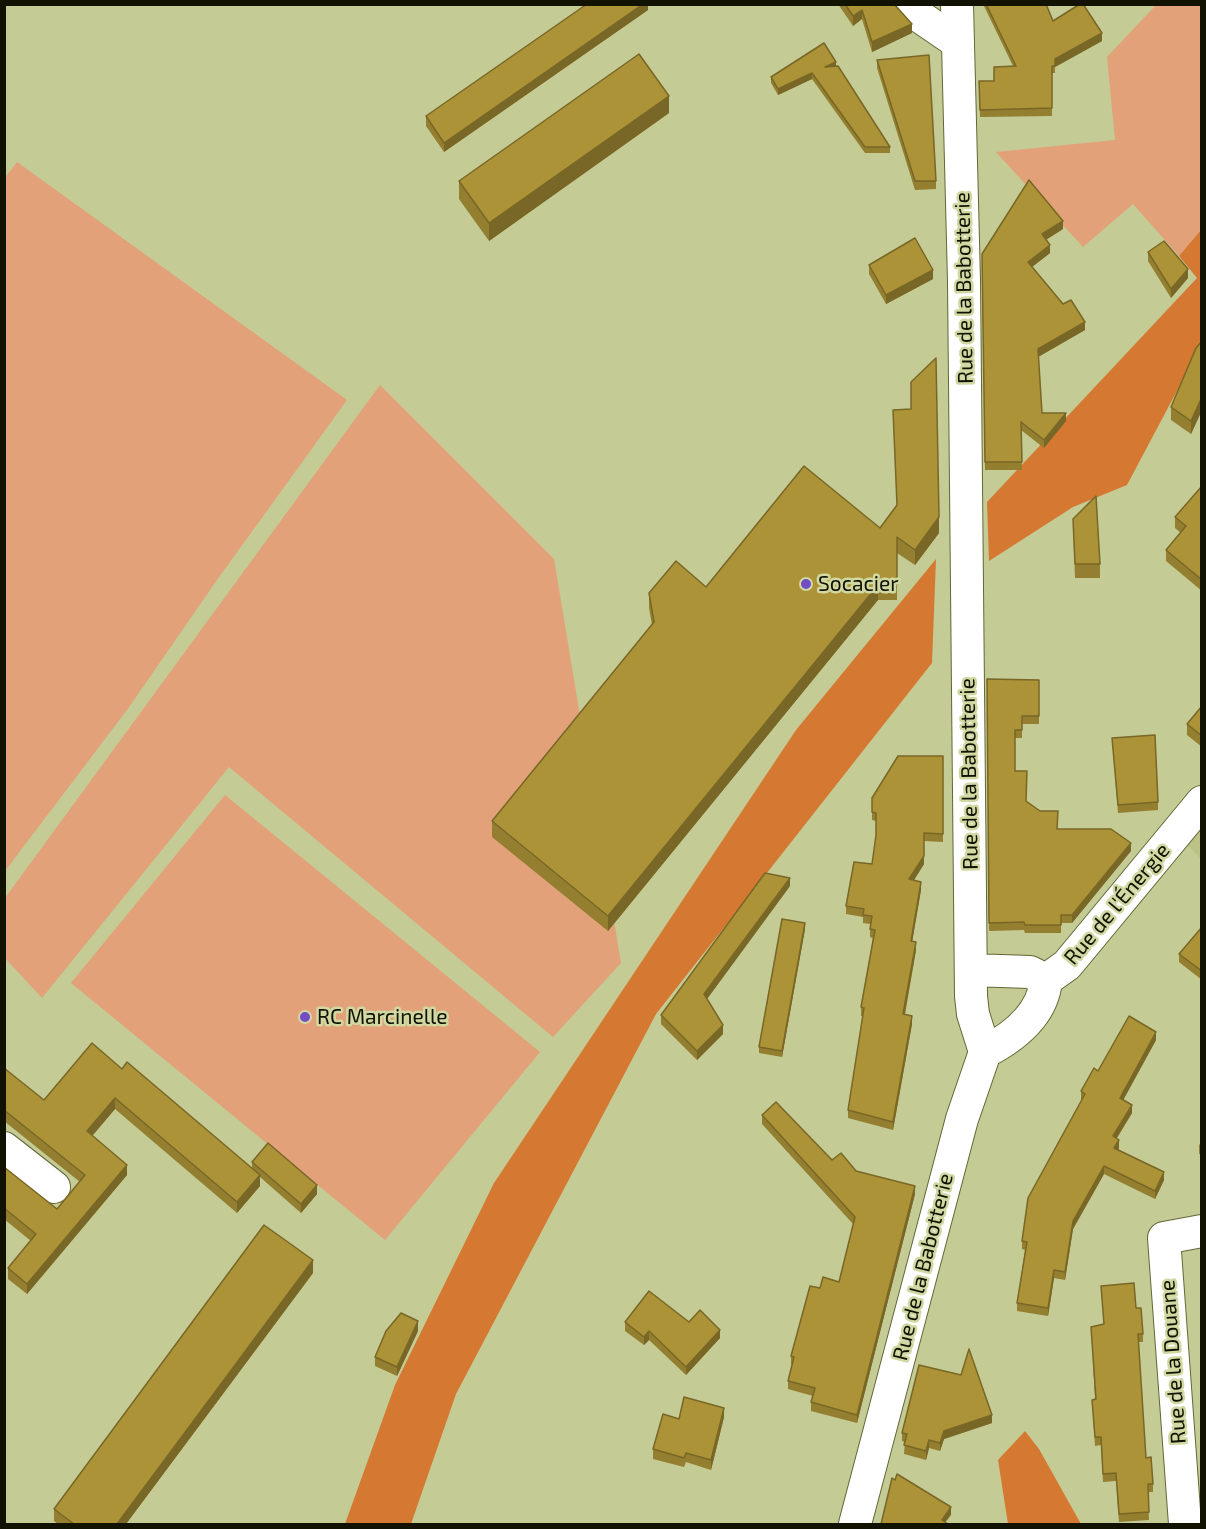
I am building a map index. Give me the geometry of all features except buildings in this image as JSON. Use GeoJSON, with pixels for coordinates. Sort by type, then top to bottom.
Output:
{"type":"FeatureCollection","features":[{"type":"Feature","properties":{"kind":"street"},"geometry":{"type":"LineString","coordinates":[[909,4],[916,14],[957,42]]}},
{"type":"Feature","properties":{"kind":"street","name":"Rue de la Babotterie"},"geometry":{"type":"LineString","coordinates":[[855,1524],[962,1119],[985,1052],[973,1014],[971,970],[964,281],[957,4]]}},
{"type":"Feature","properties":{"kind":"street","name":"Rue de l'Énergie"},"geometry":{"type":"LineString","coordinates":[[985,1052],[1015,1033],[1037,1010],[1044,995],[1046,980],[1067,965],[1201,803]]}},
{"type":"Feature","properties":{"kind":"street"},"geometry":{"type":"LineString","coordinates":[[971,970],[1023,971],[1046,980]]}},
{"type":"Feature","properties":{"kind":"street"},"geometry":{"type":"LineString","coordinates":[[4,1148],[54,1187]]}},
{"type":"Feature","properties":{"kind":"street","name":"Rue de la Douane"},"geometry":{"type":"LineString","coordinates":[[1185,1524],[1164,1238],[1202,1232]]}},
{"type":"Feature","properties":{"kind":"shaded area"},"geometry":{"type":"Polygon","coordinates":[[[1156,5],[1201,5],[1201,230],[1179,256],[1133,204],[1083,247],[996,152],[1115,140],[1107,57],[1156,5]]]}},
{"type":"Feature","properties":{"kind":"shaded area"},"geometry":{"type":"Polygon","coordinates":[[[17,162],[347,400],[217,580],[127,710],[5,871],[4,179],[17,162]]]}},
{"type":"Feature","properties":{"kind":"shaded area"},"geometry":{"type":"Polygon","coordinates":[[[1201,230],[1201,354],[1187,372],[1127,485],[1073,507],[989,561],[987,502],[1197,278],[1179,256],[1201,230]]]}},
{"type":"Feature","properties":{"kind":"shaded area"},"geometry":{"type":"Polygon","coordinates":[[[380,385],[554,559],[621,963],[553,1037],[229,767],[42,998],[5,958],[5,898],[380,385]]]}},
{"type":"Feature","properties":{"kind":"shaded area"},"geometry":{"type":"Polygon","coordinates":[[[936,559],[932,663],[656,1014],[456,1394],[411,1524],[345,1524],[395,1385],[494,1183],[796,730],[936,559]]]}},
{"type":"Feature","properties":{"kind":"shaded area"},"geometry":{"type":"Polygon","coordinates":[[[1201,786],[1201,859],[1167,825],[1201,786]]]}},
{"type":"Feature","properties":{"kind":"shaded area","name":"RC Marcinelle"},"geometry":{"type":"Polygon","coordinates":[[[225,795],[540,1052],[385,1240],[71,983],[225,795]]]}},
{"type":"Feature","properties":{"kind":"shaded area"},"geometry":{"type":"Polygon","coordinates":[[[1025,1431],[1039,1449],[1081,1524],[1008,1524],[998,1460],[1025,1431]]]}},
{"type":"Feature","properties":{"kind":"place","name":"Socacier"},"geometry":{"type":"Point","coordinates":[806,584]}},
{"type":"Feature","properties":{"kind":"place","name":"RC Marcinelle"},"geometry":{"type":"Point","coordinates":[305,1017]}}]}
